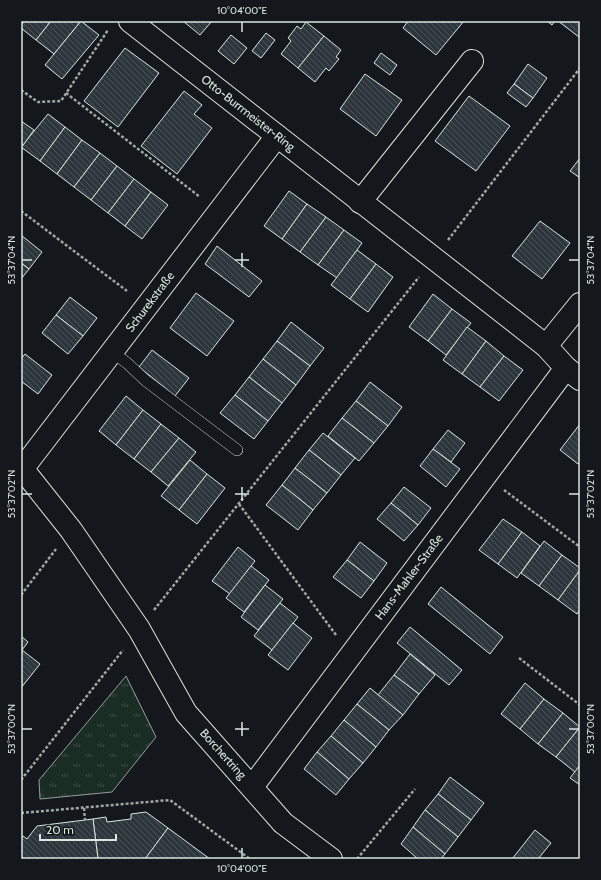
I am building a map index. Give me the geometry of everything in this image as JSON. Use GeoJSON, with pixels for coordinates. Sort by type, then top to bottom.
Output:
{"type":"FeatureCollection","features":[{"type":"Feature","properties":{"kind":"street","name":"Otto-Burrmeister-Ring"},"geometry":{"type":"LineString","coordinates":[[128,23],[277,136],[546,346],[573,374]]}},
{"type":"Feature","properties":{"kind":"street"},"geometry":{"type":"LineString","coordinates":[[360,202],[472,61]]}},
{"type":"Feature","properties":{"kind":"street","name":"Schurekstraße"},"geometry":{"type":"LineString","coordinates":[[22,468],[277,136]]}},
{"type":"Feature","properties":{"kind":"street"},"geometry":{"type":"LineString","coordinates":[[546,346],[580,304]]}},
{"type":"Feature","properties":{"kind":"street","name":"Hans-Mahler-Straße"},"geometry":{"type":"LineString","coordinates":[[252,786],[485,476],[573,374]]}},
{"type":"Feature","properties":{"kind":"street","name":"Borchertring"},"geometry":{"type":"LineString","coordinates":[[22,468],[71,530],[139,629],[186,713],[252,786],[283,823],[330,859]]}},
{"type":"Feature","properties":{"kind":"lane"},"geometry":{"type":"LineString","coordinates":[[112,352],[128,363],[145,380],[237,450]]}},
{"type":"Feature","properties":{"kind":"path"},"geometry":{"type":"LineString","coordinates":[[21,90],[38,102],[61,101],[66,93],[128,23]]}},
{"type":"Feature","properties":{"kind":"path"},"geometry":{"type":"LineString","coordinates":[[21,780],[139,629],[434,259],[580,68]]}},
{"type":"Feature","properties":{"kind":"path"},"geometry":{"type":"LineString","coordinates":[[66,93],[219,212]]}},
{"type":"Feature","properties":{"kind":"path"},"geometry":{"type":"LineString","coordinates":[[21,211],[147,306]]}},
{"type":"Feature","properties":{"kind":"path"},"geometry":{"type":"LineString","coordinates":[[485,476],[580,547]]}},
{"type":"Feature","properties":{"kind":"path"},"geometry":{"type":"LineString","coordinates":[[239,504],[351,654]]}},
{"type":"Feature","properties":{"kind":"path"},"geometry":{"type":"LineString","coordinates":[[21,595],[71,530]]}},
{"type":"Feature","properties":{"kind":"path"},"geometry":{"type":"LineString","coordinates":[[519,658],[580,705]]}},
{"type":"Feature","properties":{"kind":"path"},"geometry":{"type":"LineString","coordinates":[[357,859],[415,790]]}},
{"type":"Feature","properties":{"kind":"path"},"geometry":{"type":"LineString","coordinates":[[21,813],[170,800],[250,859]]}},
{"type":"Feature","properties":{"kind":"path"},"geometry":{"type":"LineString","coordinates":[[84,808],[85,820]]}},
{"type":"Feature","properties":{"kind":"green space"},"geometry":{"type":"Polygon","coordinates":[[[126,676],[156,737],[112,792],[40,799],[39,780],[126,676]]]}},
{"type":"Feature","properties":{"kind":"building"},"geometry":{"type":"Polygon","coordinates":[[[24,21],[51,21],[36,40],[21,28],[24,21]]]}},
{"type":"Feature","properties":{"kind":"building"},"geometry":{"type":"Polygon","coordinates":[[[51,21],[81,21],[54,54],[36,40],[51,21]]]}},
{"type":"Feature","properties":{"kind":"building"},"geometry":{"type":"Polygon","coordinates":[[[81,21],[99,35],[62,79],[45,65],[81,21]]]}},
{"type":"Feature","properties":{"kind":"building"},"geometry":{"type":"Polygon","coordinates":[[[183,21],[212,21],[200,35],[183,21]]]}},
{"type":"Feature","properties":{"kind":"building"},"geometry":{"type":"Polygon","coordinates":[[[408,21],[464,21],[436,55],[403,28],[408,21]]]}},
{"type":"Feature","properties":{"kind":"building"},"geometry":{"type":"Polygon","coordinates":[[[547,21],[555,21],[552,25],[547,21]]]}},
{"type":"Feature","properties":{"kind":"building"},"geometry":{"type":"Polygon","coordinates":[[[558,21],[580,21],[579,37],[558,21]]]}},
{"type":"Feature","properties":{"kind":"building"},"geometry":{"type":"Polygon","coordinates":[[[306,22],[324,36],[298,68],[281,54],[291,41],[288,38],[297,26],[301,29],[306,22]]]}},
{"type":"Feature","properties":{"kind":"building"},"geometry":{"type":"Polygon","coordinates":[[[266,33],[275,40],[261,58],[252,51],[266,33]]]}},
{"type":"Feature","properties":{"kind":"building"},"geometry":{"type":"Polygon","coordinates":[[[231,35],[247,48],[234,64],[218,51],[231,35]]]}},
{"type":"Feature","properties":{"kind":"building"},"geometry":{"type":"Polygon","coordinates":[[[324,36],[341,50],[336,57],[339,59],[329,71],[326,68],[315,82],[298,68],[324,36]]]}},
{"type":"Feature","properties":{"kind":"building"},"geometry":{"type":"Polygon","coordinates":[[[125,48],[159,73],[118,127],[84,101],[125,48]]]}},
{"type":"Feature","properties":{"kind":"building"},"geometry":{"type":"Polygon","coordinates":[[[381,53],[397,65],[390,75],[374,63],[381,53]]]}},
{"type":"Feature","properties":{"kind":"building"},"geometry":{"type":"Polygon","coordinates":[[[528,64],[547,78],[533,98],[514,84],[528,64]]]}},
{"type":"Feature","properties":{"kind":"building"},"geometry":{"type":"Polygon","coordinates":[[[365,74],[402,100],[376,136],[340,109],[365,74]]]}},
{"type":"Feature","properties":{"kind":"building"},"geometry":{"type":"Polygon","coordinates":[[[514,84],[533,98],[526,107],[507,93],[514,84]]]}},
{"type":"Feature","properties":{"kind":"building"},"geometry":{"type":"Polygon","coordinates":[[[184,91],[202,105],[194,114],[212,128],[177,174],[141,146],[184,91]]]}},
{"type":"Feature","properties":{"kind":"building"},"geometry":{"type":"Polygon","coordinates":[[[469,96],[510,126],[476,171],[435,141],[469,96]]]}},
{"type":"Feature","properties":{"kind":"building"},"geometry":{"type":"Polygon","coordinates":[[[48,114],[65,127],[40,161],[21,147],[48,114]]]}},
{"type":"Feature","properties":{"kind":"building"},"geometry":{"type":"Polygon","coordinates":[[[21,121],[34,130],[21,148],[21,121]]]}},
{"type":"Feature","properties":{"kind":"building"},"geometry":{"type":"Polygon","coordinates":[[[65,127],[82,140],[57,174],[40,161],[65,127]]]}},
{"type":"Feature","properties":{"kind":"building"},"geometry":{"type":"Polygon","coordinates":[[[82,140],[100,153],[74,187],[57,174],[82,140]]]}},
{"type":"Feature","properties":{"kind":"building"},"geometry":{"type":"Polygon","coordinates":[[[100,153],[117,166],[91,200],[74,187],[100,153]]]}},
{"type":"Feature","properties":{"kind":"building"},"geometry":{"type":"Polygon","coordinates":[[[580,158],[580,178],[570,171],[580,158]]]}},
{"type":"Feature","properties":{"kind":"building"},"geometry":{"type":"Polygon","coordinates":[[[117,166],[134,179],[108,213],[91,200],[117,166]]]}},
{"type":"Feature","properties":{"kind":"building"},"geometry":{"type":"Polygon","coordinates":[[[134,179],[151,192],[125,226],[108,213],[134,179]]]}},
{"type":"Feature","properties":{"kind":"building"},"geometry":{"type":"Polygon","coordinates":[[[289,191],[307,204],[282,239],[264,226],[289,191]]]}},
{"type":"Feature","properties":{"kind":"building"},"geometry":{"type":"Polygon","coordinates":[[[151,192],[168,205],[142,239],[125,226],[151,192]]]}},
{"type":"Feature","properties":{"kind":"building"},"geometry":{"type":"Polygon","coordinates":[[[307,204],[326,217],[300,252],[282,239],[307,204]]]}},
{"type":"Feature","properties":{"kind":"building"},"geometry":{"type":"Polygon","coordinates":[[[326,217],[344,230],[318,265],[300,252],[326,217]]]}},
{"type":"Feature","properties":{"kind":"building"},"geometry":{"type":"Polygon","coordinates":[[[540,221],[570,243],[542,279],[512,256],[540,221]]]}},
{"type":"Feature","properties":{"kind":"building"},"geometry":{"type":"Polygon","coordinates":[[[344,230],[362,243],[337,278],[318,265],[344,230]]]}},
{"type":"Feature","properties":{"kind":"building"},"geometry":{"type":"Polygon","coordinates":[[[21,235],[42,252],[29,269],[21,263],[21,235]]]}},
{"type":"Feature","properties":{"kind":"building"},"geometry":{"type":"Polygon","coordinates":[[[217,246],[262,281],[249,297],[205,264],[217,246]]]}},
{"type":"Feature","properties":{"kind":"building"},"geometry":{"type":"Polygon","coordinates":[[[357,250],[376,264],[350,299],[331,285],[357,250]]]}},
{"type":"Feature","properties":{"kind":"building"},"geometry":{"type":"Polygon","coordinates":[[[21,263],[29,269],[21,279],[21,263]]]}},
{"type":"Feature","properties":{"kind":"building"},"geometry":{"type":"Polygon","coordinates":[[[376,264],[393,277],[368,312],[350,299],[376,264]]]}},
{"type":"Feature","properties":{"kind":"building"},"geometry":{"type":"Polygon","coordinates":[[[196,293],[234,321],[207,356],[170,328],[196,293]]]}},
{"type":"Feature","properties":{"kind":"building"},"geometry":{"type":"Polygon","coordinates":[[[433,294],[452,309],[428,341],[409,327],[433,294]]]}},
{"type":"Feature","properties":{"kind":"building"},"geometry":{"type":"Polygon","coordinates":[[[70,297],[97,318],[83,336],[56,315],[70,297]]]}},
{"type":"Feature","properties":{"kind":"building"},"geometry":{"type":"Polygon","coordinates":[[[452,309],[471,323],[446,355],[428,341],[452,309]]]}},
{"type":"Feature","properties":{"kind":"building"},"geometry":{"type":"Polygon","coordinates":[[[56,315],[83,336],[68,354],[42,333],[56,315]]]}},
{"type":"Feature","properties":{"kind":"building"},"geometry":{"type":"Polygon","coordinates":[[[291,322],[324,348],[310,366],[277,341],[291,322]]]}},
{"type":"Feature","properties":{"kind":"building"},"geometry":{"type":"Polygon","coordinates":[[[467,327],[486,341],[462,374],[443,360],[467,327]]]}},
{"type":"Feature","properties":{"kind":"building"},"geometry":{"type":"Polygon","coordinates":[[[277,341],[310,366],[296,385],[263,359],[277,341]]]}},
{"type":"Feature","properties":{"kind":"building"},"geometry":{"type":"Polygon","coordinates":[[[486,341],[504,356],[480,387],[462,374],[486,341]]]}},
{"type":"Feature","properties":{"kind":"building"},"geometry":{"type":"Polygon","coordinates":[[[152,350],[189,378],[175,396],[139,367],[152,350]]]}},
{"type":"Feature","properties":{"kind":"building"},"geometry":{"type":"Polygon","coordinates":[[[25,354],[52,375],[38,394],[21,381],[21,359],[25,354]]]}},
{"type":"Feature","properties":{"kind":"building"},"geometry":{"type":"Polygon","coordinates":[[[504,356],[523,370],[499,401],[480,387],[504,356]]]}},
{"type":"Feature","properties":{"kind":"building"},"geometry":{"type":"Polygon","coordinates":[[[263,359],[296,385],[282,403],[249,377],[263,359]]]}},
{"type":"Feature","properties":{"kind":"building"},"geometry":{"type":"Polygon","coordinates":[[[249,377],[282,403],[268,421],[235,395],[249,377]]]}},
{"type":"Feature","properties":{"kind":"building"},"geometry":{"type":"Polygon","coordinates":[[[370,382],[402,407],[388,426],[356,401],[370,382]]]}},
{"type":"Feature","properties":{"kind":"building"},"geometry":{"type":"Polygon","coordinates":[[[235,395],[268,421],[254,439],[220,413],[235,395]]]}},
{"type":"Feature","properties":{"kind":"building"},"geometry":{"type":"Polygon","coordinates":[[[126,396],[143,410],[116,445],[99,431],[126,396]]]}},
{"type":"Feature","properties":{"kind":"building"},"geometry":{"type":"Polygon","coordinates":[[[356,401],[388,426],[374,443],[342,418],[356,401]]]}},
{"type":"Feature","properties":{"kind":"building"},"geometry":{"type":"Polygon","coordinates":[[[143,410],[161,424],[134,459],[116,445],[143,410]]]}},
{"type":"Feature","properties":{"kind":"building"},"geometry":{"type":"Polygon","coordinates":[[[342,418],[374,443],[359,461],[328,436],[342,418]]]}},
{"type":"Feature","properties":{"kind":"building"},"geometry":{"type":"Polygon","coordinates":[[[161,424],[179,438],[151,472],[134,459],[161,424]]]}},
{"type":"Feature","properties":{"kind":"building"},"geometry":{"type":"Polygon","coordinates":[[[580,424],[580,461],[578,464],[560,450],[580,424]]]}},
{"type":"Feature","properties":{"kind":"building"},"geometry":{"type":"Polygon","coordinates":[[[448,430],[465,443],[451,462],[433,449],[448,430]]]}},
{"type":"Feature","properties":{"kind":"building"},"geometry":{"type":"Polygon","coordinates":[[[323,433],[355,458],[341,475],[309,450],[323,433]]]}},
{"type":"Feature","properties":{"kind":"building"},"geometry":{"type":"Polygon","coordinates":[[[179,438],[196,452],[168,486],[151,472],[179,438]]]}},
{"type":"Feature","properties":{"kind":"building"},"geometry":{"type":"Polygon","coordinates":[[[433,449],[460,469],[446,487],[420,466],[433,449]]]}},
{"type":"Feature","properties":{"kind":"building"},"geometry":{"type":"Polygon","coordinates":[[[309,450],[341,475],[327,493],[295,468],[309,450]]]}},
{"type":"Feature","properties":{"kind":"building"},"geometry":{"type":"Polygon","coordinates":[[[190,460],[207,474],[179,510],[161,496],[190,460]]]}},
{"type":"Feature","properties":{"kind":"building"},"geometry":{"type":"Polygon","coordinates":[[[295,468],[327,493],[313,510],[282,485],[295,468]]]}},
{"type":"Feature","properties":{"kind":"building"},"geometry":{"type":"Polygon","coordinates":[[[207,474],[225,488],[197,524],[179,510],[207,474]]]}},
{"type":"Feature","properties":{"kind":"building"},"geometry":{"type":"Polygon","coordinates":[[[282,485],[313,510],[298,530],[266,505],[282,485]]]}},
{"type":"Feature","properties":{"kind":"building"},"geometry":{"type":"Polygon","coordinates":[[[404,487],[431,508],[418,525],[391,503],[404,487]]]}},
{"type":"Feature","properties":{"kind":"building"},"geometry":{"type":"Polygon","coordinates":[[[391,503],[418,525],[404,541],[377,519],[391,503]]]}},
{"type":"Feature","properties":{"kind":"building"},"geometry":{"type":"Polygon","coordinates":[[[503,519],[522,532],[498,564],[479,550],[503,519]]]}},
{"type":"Feature","properties":{"kind":"building"},"geometry":{"type":"Polygon","coordinates":[[[522,532],[540,546],[517,578],[498,564],[522,532]]]}},
{"type":"Feature","properties":{"kind":"building"},"geometry":{"type":"Polygon","coordinates":[[[544,541],[562,555],[539,586],[521,573],[544,541]]]}},
{"type":"Feature","properties":{"kind":"building"},"geometry":{"type":"Polygon","coordinates":[[[360,542],[387,563],[374,581],[347,560],[360,542]]]}},
{"type":"Feature","properties":{"kind":"building"},"geometry":{"type":"Polygon","coordinates":[[[238,547],[255,561],[230,594],[212,581],[238,547]]]}},
{"type":"Feature","properties":{"kind":"building"},"geometry":{"type":"Polygon","coordinates":[[[562,555],[580,568],[580,570],[558,600],[539,586],[562,555]]]}},
{"type":"Feature","properties":{"kind":"building"},"geometry":{"type":"Polygon","coordinates":[[[347,560],[374,581],[361,598],[333,577],[347,560]]]}},
{"type":"Feature","properties":{"kind":"building"},"geometry":{"type":"Polygon","coordinates":[[[251,566],[269,580],[244,612],[226,598],[251,566]]]}},
{"type":"Feature","properties":{"kind":"building"},"geometry":{"type":"Polygon","coordinates":[[[580,570],[580,609],[577,614],[558,600],[580,570]]]}},
{"type":"Feature","properties":{"kind":"building"},"geometry":{"type":"Polygon","coordinates":[[[265,585],[283,599],[258,630],[241,617],[265,585]]]}},
{"type":"Feature","properties":{"kind":"building"},"geometry":{"type":"Polygon","coordinates":[[[441,587],[503,637],[490,654],[428,604],[441,587]]]}},
{"type":"Feature","properties":{"kind":"building"},"geometry":{"type":"Polygon","coordinates":[[[280,603],[298,617],[272,650],[254,636],[280,603]]]}},
{"type":"Feature","properties":{"kind":"building"},"geometry":{"type":"Polygon","coordinates":[[[293,623],[312,638],[288,670],[268,655],[293,623]]]}},
{"type":"Feature","properties":{"kind":"building"},"geometry":{"type":"Polygon","coordinates":[[[410,627],[462,670],[449,685],[397,643],[410,627]]]}},
{"type":"Feature","properties":{"kind":"building"},"geometry":{"type":"Polygon","coordinates":[[[21,636],[28,642],[22,650],[40,664],[21,688],[21,636]]]}},
{"type":"Feature","properties":{"kind":"building"},"geometry":{"type":"Polygon","coordinates":[[[410,654],[435,675],[419,694],[394,675],[410,654]]]}},
{"type":"Feature","properties":{"kind":"building"},"geometry":{"type":"Polygon","coordinates":[[[394,675],[419,694],[403,715],[378,695],[394,675]]]}},
{"type":"Feature","properties":{"kind":"building"},"geometry":{"type":"Polygon","coordinates":[[[525,683],[544,699],[520,729],[501,714],[525,683]]]}},
{"type":"Feature","properties":{"kind":"building"},"geometry":{"type":"Polygon","coordinates":[[[370,688],[403,715],[389,730],[357,704],[370,688]]]}},
{"type":"Feature","properties":{"kind":"building"},"geometry":{"type":"Polygon","coordinates":[[[544,699],[563,713],[538,744],[520,729],[544,699]]]}},
{"type":"Feature","properties":{"kind":"building"},"geometry":{"type":"Polygon","coordinates":[[[357,704],[389,730],[376,747],[344,720],[357,704]]]}},
{"type":"Feature","properties":{"kind":"building"},"geometry":{"type":"Polygon","coordinates":[[[563,713],[580,727],[556,757],[538,744],[563,713]]]}},
{"type":"Feature","properties":{"kind":"building"},"geometry":{"type":"Polygon","coordinates":[[[344,720],[376,747],[363,763],[331,736],[344,720]]]}},
{"type":"Feature","properties":{"kind":"building"},"geometry":{"type":"Polygon","coordinates":[[[580,727],[580,765],[575,772],[556,757],[580,727]]]}},
{"type":"Feature","properties":{"kind":"building"},"geometry":{"type":"Polygon","coordinates":[[[331,736],[363,763],[349,779],[317,752],[331,736]]]}},
{"type":"Feature","properties":{"kind":"building"},"geometry":{"type":"Polygon","coordinates":[[[317,752],[349,779],[336,795],[304,769],[317,752]]]}},
{"type":"Feature","properties":{"kind":"building"},"geometry":{"type":"Polygon","coordinates":[[[580,765],[580,785],[570,778],[580,765]]]}},
{"type":"Feature","properties":{"kind":"building"},"geometry":{"type":"Polygon","coordinates":[[[450,777],[484,803],[471,820],[438,794],[450,777]]]}},
{"type":"Feature","properties":{"kind":"building"},"geometry":{"type":"Polygon","coordinates":[[[438,794],[471,820],[458,837],[425,810],[438,794]]]}},
{"type":"Feature","properties":{"kind":"building"},"geometry":{"type":"Polygon","coordinates":[[[425,810],[458,837],[445,854],[413,827],[425,810]]]}},
{"type":"Feature","properties":{"kind":"building"},"geometry":{"type":"Polygon","coordinates":[[[146,812],[168,828],[145,859],[98,859],[93,819],[106,817],[107,822],[131,819],[131,814],[146,812]]]}},
{"type":"Feature","properties":{"kind":"building"},"geometry":{"type":"Polygon","coordinates":[[[93,819],[98,859],[21,859],[21,839],[23,836],[27,839],[37,826],[93,819]]]}},
{"type":"Feature","properties":{"kind":"building"},"geometry":{"type":"Polygon","coordinates":[[[413,827],[445,854],[441,859],[418,859],[401,844],[413,827]]]}},
{"type":"Feature","properties":{"kind":"building"},"geometry":{"type":"Polygon","coordinates":[[[168,828],[210,859],[145,859],[168,828]]]}},
{"type":"Feature","properties":{"kind":"building"},"geometry":{"type":"Polygon","coordinates":[[[535,830],[551,843],[538,859],[512,859],[535,830]]]}}]}
